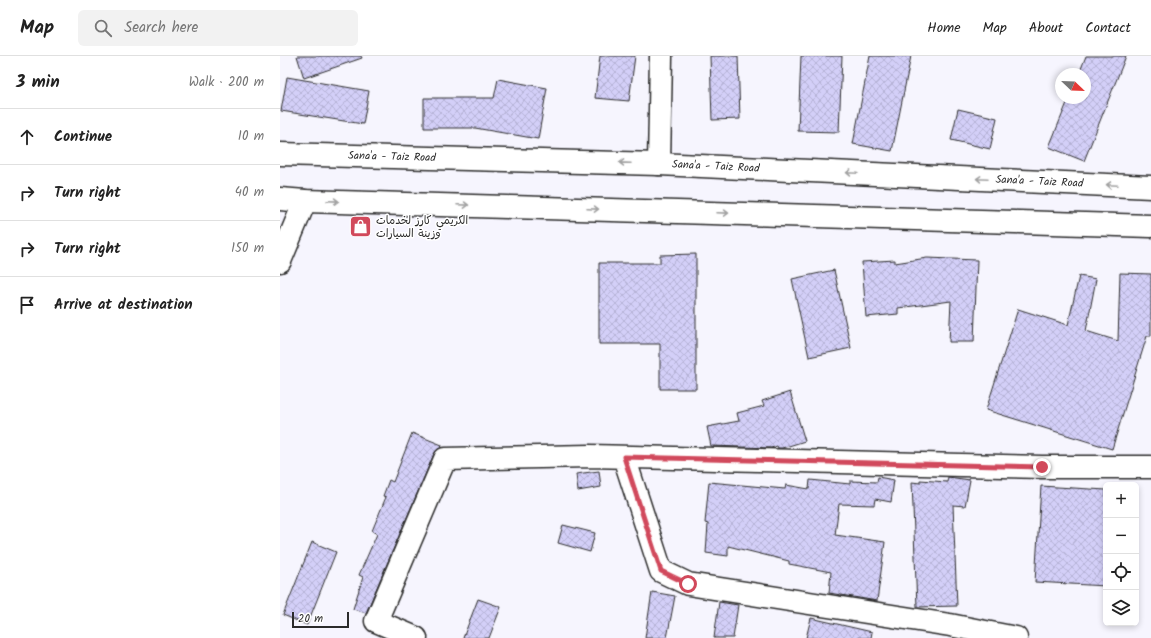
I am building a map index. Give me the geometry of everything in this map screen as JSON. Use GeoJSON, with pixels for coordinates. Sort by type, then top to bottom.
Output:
{"type":"FeatureCollection","features":[{"type":"Feature","properties":{"kind":"main road"},"geometry":{"type":"LineString","coordinates":[[659,164],[661,56]]}},
{"type":"Feature","properties":{"kind":"main road","name":"Sana'a - Taiz Road"},"geometry":{"type":"LineString","coordinates":[[280,154],[659,164],[1151,187]]}},
{"type":"Feature","properties":{"kind":"main road"},"geometry":{"type":"LineString","coordinates":[[280,199],[305,201],[1151,226]]}},
{"type":"Feature","properties":{"kind":"main road"},"geometry":{"type":"LineString","coordinates":[[280,261],[305,201]]}},
{"type":"Feature","properties":{"kind":"main road"},"geometry":{"type":"LineString","coordinates":[[416,638],[376,621],[444,459],[590,456],[1042,467],[1151,467]]}},
{"type":"Feature","properties":{"kind":"main road"},"geometry":{"type":"LineString","coordinates":[[624,457],[661,571],[688,584],[950,625],[1016,638]]}},
{"type":"Feature","properties":{"kind":"building"},"geometry":{"type":"Polygon","coordinates":[[[297,56],[361,56],[362,58],[304,78],[297,56]]]}},
{"type":"Feature","properties":{"kind":"building"},"geometry":{"type":"Polygon","coordinates":[[[600,56],[635,56],[629,101],[595,98],[600,56]]]}},
{"type":"Feature","properties":{"kind":"building"},"geometry":{"type":"Polygon","coordinates":[[[710,56],[738,56],[740,119],[712,120],[710,56]]]}},
{"type":"Feature","properties":{"kind":"building"},"geometry":{"type":"Polygon","coordinates":[[[801,56],[842,56],[839,132],[798,131],[801,56]]]}},
{"type":"Feature","properties":{"kind":"building"},"geometry":{"type":"Polygon","coordinates":[[[870,56],[911,56],[892,151],[853,144],[870,56]]]}},
{"type":"Feature","properties":{"kind":"building"},"geometry":{"type":"Polygon","coordinates":[[[1086,56],[1126,56],[1084,161],[1049,147],[1067,104],[1091,104],[1091,68],[1081,68],[1086,56]]]}},
{"type":"Feature","properties":{"kind":"building"},"geometry":{"type":"Polygon","coordinates":[[[287,77],[369,91],[363,124],[281,111],[287,77]]]}},
{"type":"Feature","properties":{"kind":"building"},"geometry":{"type":"Polygon","coordinates":[[[498,79],[547,88],[538,139],[475,128],[424,128],[424,98],[494,98],[498,79]]]}},
{"type":"Feature","properties":{"kind":"building"},"geometry":{"type":"Polygon","coordinates":[[[958,109],[997,118],[990,149],[951,140],[958,109]]]}},
{"type":"Feature","properties":{"kind":"building"},"geometry":{"type":"Polygon","coordinates":[[[696,254],[696,389],[660,389],[660,344],[599,344],[599,263],[660,263],[660,255],[696,254]]]}},
{"type":"Feature","properties":{"kind":"building"},"geometry":{"type":"Polygon","coordinates":[[[927,258],[977,260],[974,342],[949,342],[951,301],[898,308],[898,314],[866,317],[862,262],[895,260],[895,263],[927,258]]]}},
{"type":"Feature","properties":{"kind":"building"},"geometry":{"type":"Polygon","coordinates":[[[834,270],[851,348],[809,357],[792,279],[834,270]]]}},
{"type":"Feature","properties":{"kind":"building"},"geometry":{"type":"Polygon","coordinates":[[[1120,273],[1151,274],[1151,336],[1147,336],[1112,449],[986,410],[1018,309],[1068,325],[1079,276],[1096,279],[1086,331],[1118,341],[1120,273]]]}},
{"type":"Feature","properties":{"kind":"building"},"geometry":{"type":"Polygon","coordinates":[[[790,392],[805,441],[782,448],[778,448],[777,446],[771,448],[711,446],[707,427],[739,421],[737,413],[764,406],[762,401],[790,392]]]}},
{"type":"Feature","properties":{"kind":"building"},"geometry":{"type":"Polygon","coordinates":[[[412,433],[442,445],[441,448],[434,454],[366,613],[353,609],[363,577],[359,575],[377,534],[372,531],[386,497],[383,496],[389,480],[393,482],[412,433]]]}},
{"type":"Feature","properties":{"kind":"building"},"geometry":{"type":"Polygon","coordinates":[[[599,471],[601,487],[578,491],[576,474],[599,471]]]}},
{"type":"Feature","properties":{"kind":"building"},"geometry":{"type":"Polygon","coordinates":[[[878,477],[894,480],[891,502],[875,499],[874,505],[839,504],[835,535],[885,542],[877,601],[829,593],[831,572],[789,564],[789,561],[728,546],[728,556],[706,553],[708,524],[705,523],[709,482],[785,489],[786,485],[809,489],[810,480],[850,484],[850,481],[877,482],[878,477]]]}},
{"type":"Feature","properties":{"kind":"building"},"geometry":{"type":"Polygon","coordinates":[[[948,477],[970,480],[965,506],[953,505],[957,606],[917,607],[912,482],[920,483],[920,480],[947,482],[948,477]]]}},
{"type":"Feature","properties":{"kind":"building"},"geometry":{"type":"Polygon","coordinates":[[[1041,486],[1103,490],[1103,586],[1035,582],[1041,486]]]}},
{"type":"Feature","properties":{"kind":"building"},"geometry":{"type":"Polygon","coordinates":[[[563,525],[595,533],[590,552],[558,543],[563,525]]]}},
{"type":"Feature","properties":{"kind":"building"},"geometry":{"type":"Polygon","coordinates":[[[312,542],[336,552],[307,625],[283,615],[312,542]]]}},
{"type":"Feature","properties":{"kind":"building"},"geometry":{"type":"Polygon","coordinates":[[[652,592],[675,596],[667,638],[645,638],[652,592]]]}},
{"type":"Feature","properties":{"kind":"building"},"geometry":{"type":"Polygon","coordinates":[[[478,599],[501,607],[489,638],[463,638],[478,599]]]}},
{"type":"Feature","properties":{"kind":"building"},"geometry":{"type":"Polygon","coordinates":[[[719,602],[738,605],[733,638],[714,638],[719,602]]]}},
{"type":"Feature","properties":{"kind":"building"},"geometry":{"type":"Polygon","coordinates":[[[811,618],[872,632],[871,638],[806,638],[811,618]]]}},
{"type":"Feature","properties":{"kind":"place","name":"الكريمي كارز لخدمات وزينة السيارات"},"geometry":{"type":"Point","coordinates":[360,227]}},
{"type":"Feature","properties":{"kind":"route"},"geometry":{"type":"LineString","coordinates":[[688,584],[661,571],[624,457],[1042,467]]}}]}
